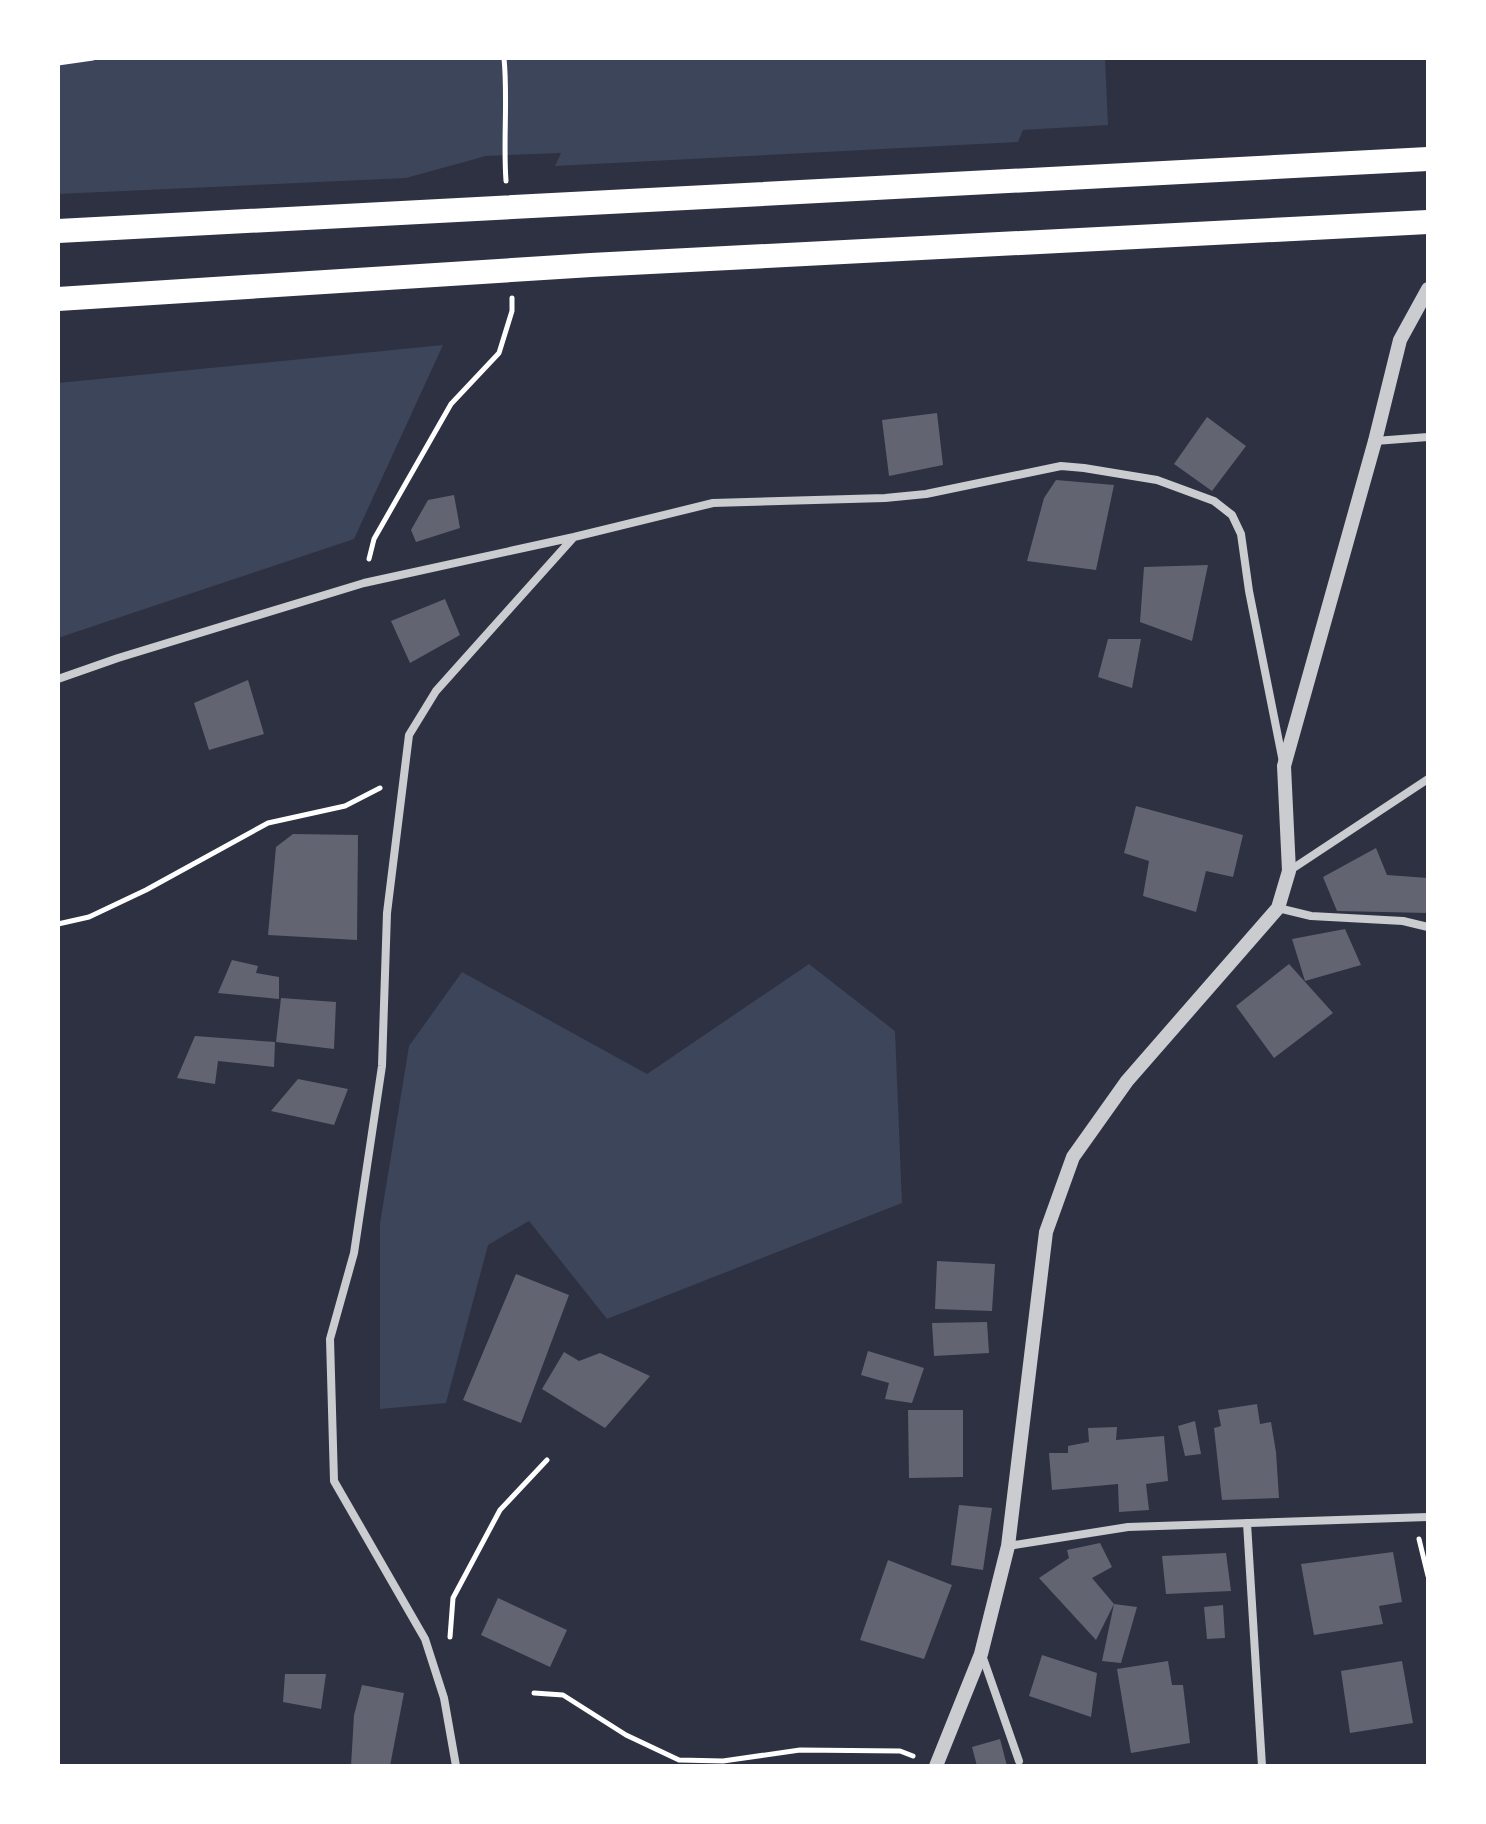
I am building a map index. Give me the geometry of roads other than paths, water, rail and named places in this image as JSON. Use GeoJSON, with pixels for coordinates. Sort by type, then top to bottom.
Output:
{"type":"FeatureCollection","features":[{"type":"Feature","properties":{"kind":"highway"},"geometry":{"type":"LineString","coordinates":[[58,231],[1428,159]]}},
{"type":"Feature","properties":{"kind":"highway"},"geometry":{"type":"LineString","coordinates":[[58,299],[591,265],[1428,222]]}},
{"type":"Feature","properties":{"kind":"street"},"geometry":{"type":"LineString","coordinates":[[1284,766],[1375,441],[1400,340],[1428,289]]}},
{"type":"Feature","properties":{"kind":"street"},"geometry":{"type":"LineString","coordinates":[[1375,441],[1428,437]]}},
{"type":"Feature","properties":{"kind":"street"},"geometry":{"type":"LineString","coordinates":[[58,679],[364,583],[713,503],[926,494],[1061,466],[1157,480],[1214,501],[1232,515],[1241,534],[1249,591],[1284,766],[1289,871],[1278,908],[1127,1081],[1073,1157],[1046,1232],[1008,1546],[981,1654],[936,1765]]}},
{"type":"Feature","properties":{"kind":"street"},"geometry":{"type":"LineString","coordinates":[[456,1766],[444,1698],[425,1639],[334,1481],[330,1339],[354,1253],[382,1066],[387,913],[409,735],[436,691],[574,537]]}},
{"type":"Feature","properties":{"kind":"street"},"geometry":{"type":"LineString","coordinates":[[1289,871],[1428,779]]}},
{"type":"Feature","properties":{"kind":"street"},"geometry":{"type":"LineString","coordinates":[[1278,908],[1311,916],[1403,921],[1428,927]]}},
{"type":"Feature","properties":{"kind":"street"},"geometry":{"type":"LineString","coordinates":[[1008,1546],[1128,1527],[1428,1517]]}},
{"type":"Feature","properties":{"kind":"street"},"geometry":{"type":"LineString","coordinates":[[1247,1523],[1262,1766]]}},
{"type":"Feature","properties":{"kind":"street"},"geometry":{"type":"LineString","coordinates":[[981,1654],[1019,1761]]}}]}
